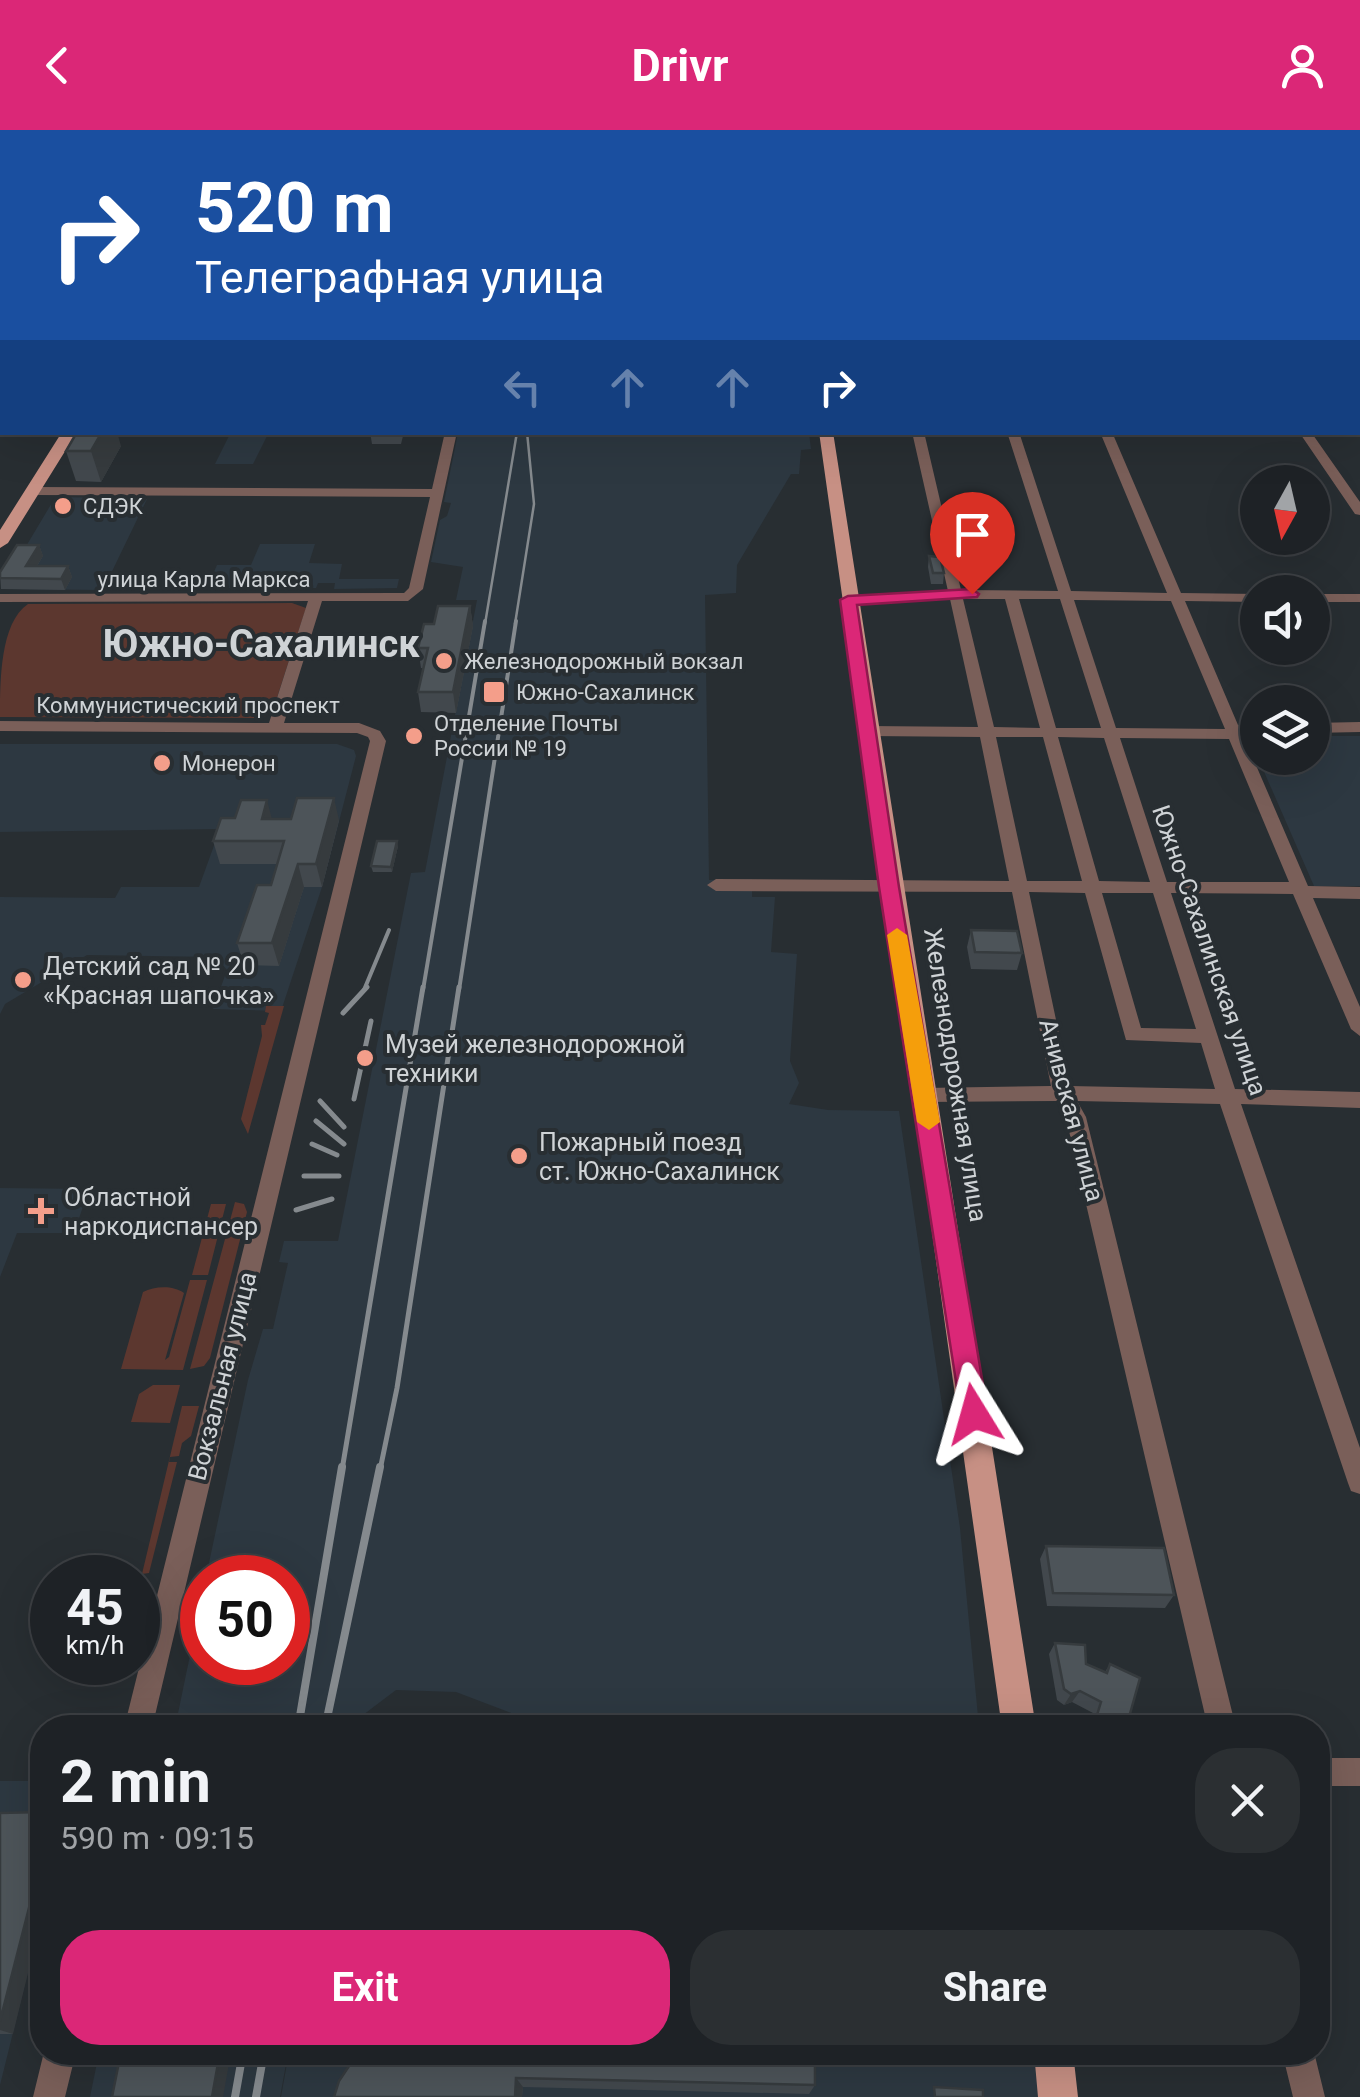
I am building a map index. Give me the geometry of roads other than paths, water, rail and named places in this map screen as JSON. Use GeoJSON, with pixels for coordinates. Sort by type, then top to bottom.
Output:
{"type":"FeatureCollection","features":[{"type":"Feature","properties":{"kind":"main road"},"geometry":{"type":"LineString","coordinates":[[0,543],[68,435]]}},
{"type":"Feature","properties":{"kind":"main road","name":"Железнодорожная улица"},"geometry":{"type":"LineString","coordinates":[[826,435],[889,887],[1018,1715]]}},
{"type":"Feature","properties":{"kind":"main road"},"geometry":{"type":"LineString","coordinates":[[1054,2065],[1058,2097]]}},
{"type":"Feature","properties":{"kind":"street"},"geometry":{"type":"LineString","coordinates":[[34,490],[437,493],[450,435]]}},
{"type":"Feature","properties":{"kind":"street","name":"Анивская улица"},"geometry":{"type":"LineString","coordinates":[[919,435],[987,731],[1062,1093],[1076,1117],[1120,1289],[1219,1715]]}},
{"type":"Feature","properties":{"kind":"street","name":"Южно-Сахалинская улица"},"geometry":{"type":"LineString","coordinates":[[1014,435],[1159,886],[1360,1483]]}},
{"type":"Feature","properties":{"kind":"street"},"geometry":{"type":"LineString","coordinates":[[1107,435],[1360,1029]]}},
{"type":"Feature","properties":{"kind":"street"},"geometry":{"type":"LineString","coordinates":[[1307,435],[1354,491],[1360,511]]}},
{"type":"Feature","properties":{"kind":"street","name":"улица Карла Маркса"},"geometry":{"type":"LineString","coordinates":[[0,598],[408,596],[416,589],[437,493]]}},
{"type":"Feature","properties":{"kind":"street"},"geometry":{"type":"LineString","coordinates":[[848,600],[1011,594],[1240,598]]}},
{"type":"Feature","properties":{"kind":"street"},"geometry":{"type":"LineString","coordinates":[[1011,594],[1133,1034],[1209,1036]]}},
{"type":"Feature","properties":{"kind":"street"},"geometry":{"type":"LineString","coordinates":[[1330,598],[1360,598]]}},
{"type":"Feature","properties":{"kind":"street"},"geometry":{"type":"LineString","coordinates":[[275,728],[316,599]]}},
{"type":"Feature","properties":{"kind":"street","name":"Коммунистический проспект"},"geometry":{"type":"LineString","coordinates":[[0,726],[359,728],[375,734]]}},
{"type":"Feature","properties":{"kind":"street"},"geometry":{"type":"LineString","coordinates":[[1330,728],[1360,727]]}},
{"type":"Feature","properties":{"kind":"street"},"geometry":{"type":"LineString","coordinates":[[869,731],[1233,734],[1240,729]]}},
{"type":"Feature","properties":{"kind":"street","name":"Вокзальная улица"},"geometry":{"type":"LineString","coordinates":[[141,1715],[378,750],[375,734]]}},
{"type":"Feature","properties":{"kind":"street"},"geometry":{"type":"LineString","coordinates":[[716,885],[1159,886],[1360,893]]}},
{"type":"Feature","properties":{"kind":"street"},"geometry":{"type":"LineString","coordinates":[[924,1094],[1360,1100]]}},
{"type":"Feature","properties":{"kind":"street"},"geometry":{"type":"LineString","coordinates":[[1330,1772],[1360,1772]]}},
{"type":"Feature","properties":{"kind":"street"},"geometry":{"type":"LineString","coordinates":[[49,2097],[57,2065]]}},
{"type":"Feature","properties":{"kind":"street"},"geometry":{"type":"LineString","coordinates":[[1301,2065],[1308,2097]]}},
{"type":"Feature","properties":{"kind":"railway"},"geometry":{"type":"LineString","coordinates":[[485,624],[516,435]]}},
{"type":"Feature","properties":{"kind":"railway"},"geometry":{"type":"LineString","coordinates":[[515,624],[534,504],[527,435]]}},
{"type":"Feature","properties":{"kind":"railway"},"geometry":{"type":"LineString","coordinates":[[423,990],[485,621]]}},
{"type":"Feature","properties":{"kind":"railway"},"geometry":{"type":"LineString","coordinates":[[459,990],[516,621]]}},
{"type":"Feature","properties":{"kind":"railway"},"geometry":{"type":"LineString","coordinates":[[364,990],[389,930]]}},
{"type":"Feature","properties":{"kind":"railway"},"geometry":{"type":"LineString","coordinates":[[343,1013],[367,987]]}},
{"type":"Feature","properties":{"kind":"railway"},"geometry":{"type":"LineString","coordinates":[[342,1470],[423,987]]}},
{"type":"Feature","properties":{"kind":"railway"},"geometry":{"type":"LineString","coordinates":[[380,1470],[397,1388],[459,987]]}},
{"type":"Feature","properties":{"kind":"railway"},"geometry":{"type":"LineString","coordinates":[[354,1099],[371,1021]]}},
{"type":"Feature","properties":{"kind":"railway"},"geometry":{"type":"LineString","coordinates":[[320,1101],[344,1127]]}},
{"type":"Feature","properties":{"kind":"railway"},"geometry":{"type":"LineString","coordinates":[[316,1121],[344,1144]]}},
{"type":"Feature","properties":{"kind":"railway"},"geometry":{"type":"LineString","coordinates":[[312,1144],[337,1155]]}},
{"type":"Feature","properties":{"kind":"railway"},"geometry":{"type":"LineString","coordinates":[[304,1176],[339,1176]]}},
{"type":"Feature","properties":{"kind":"railway"},"geometry":{"type":"LineString","coordinates":[[296,1210],[332,1199]]}},
{"type":"Feature","properties":{"kind":"railway"},"geometry":{"type":"LineString","coordinates":[[300,1715],[342,1467]]}},
{"type":"Feature","properties":{"kind":"railway"},"geometry":{"type":"LineString","coordinates":[[328,1715],[380,1467]]}},
{"type":"Feature","properties":{"kind":"railway"},"geometry":{"type":"LineString","coordinates":[[235,2097],[241,2065]]}},
{"type":"Feature","properties":{"kind":"railway"},"geometry":{"type":"LineString","coordinates":[[256,2097],[262,2065]]}},
{"type":"Feature","properties":{"kind":"place","name":"СДЭК"},"geometry":{"type":"Point","coordinates":[63,506]}},
{"type":"Feature","properties":{"kind":"place","name":"Железнодорожный вокзал"},"geometry":{"type":"Point","coordinates":[444,661]}},
{"type":"Feature","properties":{"kind":"place","name":"Южно-Сахалинск"},"geometry":{"type":"Point","coordinates":[494,692]}},
{"type":"Feature","properties":{"kind":"place","name":"Отделение Почты России № 19"},"geometry":{"type":"Point","coordinates":[414,736]}},
{"type":"Feature","properties":{"kind":"place","name":"Монерон"},"geometry":{"type":"Point","coordinates":[162,763]}},
{"type":"Feature","properties":{"kind":"place","name":"Детский сад № 20 «Красная шапочка»"},"geometry":{"type":"Point","coordinates":[23,980]}},
{"type":"Feature","properties":{"kind":"place","name":"Музей железнодорожной техники"},"geometry":{"type":"Point","coordinates":[365,1058]}},
{"type":"Feature","properties":{"kind":"place","name":"Пожарный поезд ст. Южно-Сахалинск"},"geometry":{"type":"Point","coordinates":[519,1156]}},
{"type":"Feature","properties":{"kind":"place","name":"Областной наркодиспансер"},"geometry":{"type":"Point","coordinates":[41,1211]}},
{"type":"Feature","properties":{"kind":"district","name":"Южно-Сахалинск"},"geometry":{"type":"Point","coordinates":[261,644]}}]}
